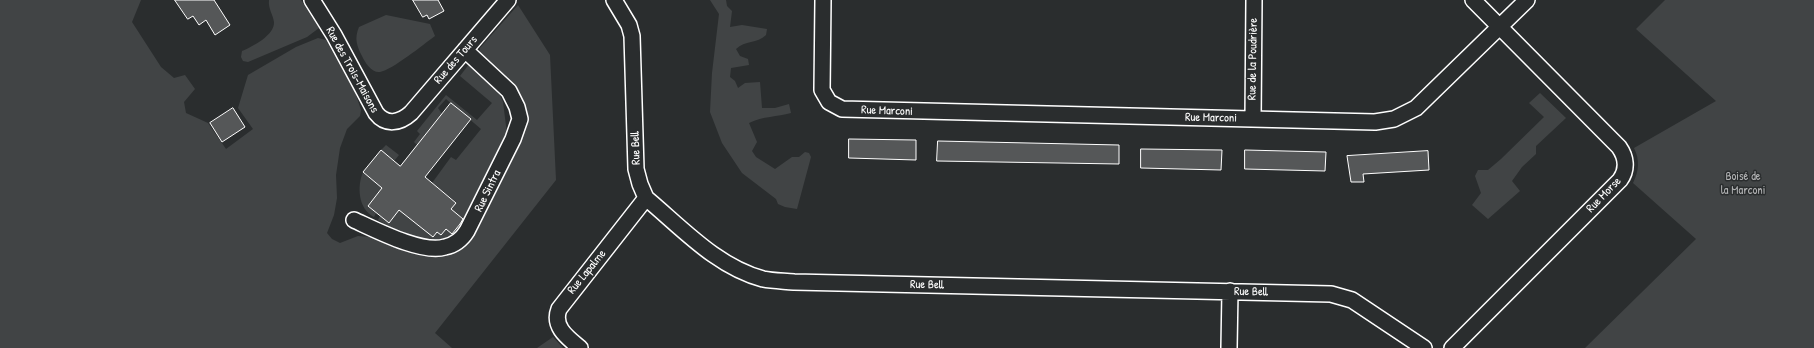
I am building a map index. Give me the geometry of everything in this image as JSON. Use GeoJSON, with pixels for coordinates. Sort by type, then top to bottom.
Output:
{"type":"FeatureCollection","features":[{"type":"Feature","properties":{"kind":"street","name":"Rue des Trois-Maisons"},"geometry":{"type":"LineString","coordinates":[[312,0],[334,35],[376,113],[384,121],[391,122],[404,120]]}},
{"type":"Feature","properties":{"kind":"street","name":"Rue des Tours"},"geometry":{"type":"LineString","coordinates":[[404,120],[508,0]]}},
{"type":"Feature","properties":{"kind":"street","name":"Rue Bell"},"geometry":{"type":"LineString","coordinates":[[614,0],[627,21],[632,36],[636,169],[642,190],[646,198],[720,259],[740,270],[766,279],[794,282],[1331,294],[1352,300],[1424,348]]}},
{"type":"Feature","properties":{"kind":"street","name":"Rue Marconi"},"geometry":{"type":"LineString","coordinates":[[823,0],[822,90],[826,99],[833,105],[849,110],[1375,122],[1400,117],[1411,112],[1527,0]]}},
{"type":"Feature","properties":{"kind":"street","name":"Rue de la Poudrière"},"geometry":{"type":"LineString","coordinates":[[1253,119],[1254,0]]}},
{"type":"Feature","properties":{"kind":"street","name":"Rue Morse"},"geometry":{"type":"LineString","coordinates":[[1452,348],[1620,180],[1625,170],[1624,156],[1619,147],[1473,0]]}},
{"type":"Feature","properties":{"kind":"street","name":"Rue Sintra"},"geometry":{"type":"LineString","coordinates":[[354,220],[414,244],[429,248],[449,246],[461,239],[467,231],[513,139],[520,119],[517,107],[509,91],[465,50]]}},
{"type":"Feature","properties":{"kind":"street","name":"Rue Lapalme"},"geometry":{"type":"LineString","coordinates":[[580,348],[566,336],[558,326],[557,315],[559,309],[646,198]]}},
{"type":"Feature","properties":{"kind":"street"},"geometry":{"type":"LineString","coordinates":[[1229,348],[1230,291]]}},
{"type":"Feature","properties":{"kind":"green space"},"geometry":{"type":"Polygon","coordinates":[[[0,0],[141,0],[132,22],[161,67],[174,78],[185,75],[195,89],[184,102],[186,113],[208,123],[226,149],[253,129],[238,108],[248,75],[296,47],[318,38],[326,40],[355,92],[361,110],[360,116],[347,129],[340,148],[336,175],[337,198],[334,215],[327,233],[332,239],[340,243],[358,236],[370,237],[421,254],[448,254],[524,128],[479,53],[480,48],[518,5],[550,55],[556,180],[435,333],[452,348],[0,348],[0,0]]]}},
{"type":"Feature","properties":{"kind":"green space"},"geometry":{"type":"Polygon","coordinates":[[[269,0],[301,0],[319,28],[307,37],[248,62],[243,61],[241,57],[242,51],[262,40],[267,36],[273,27],[274,22],[269,6],[269,0]]]}},
{"type":"Feature","properties":{"kind":"green space"},"geometry":{"type":"Polygon","coordinates":[[[710,0],[726,0],[727,6],[732,11],[730,27],[742,25],[767,29],[766,35],[759,40],[743,44],[736,49],[740,56],[748,59],[749,65],[731,68],[730,77],[735,81],[738,88],[745,83],[760,82],[762,108],[775,108],[789,104],[791,113],[760,119],[749,123],[757,142],[752,151],[756,157],[775,169],[792,157],[799,157],[805,152],[809,153],[811,157],[797,209],[778,204],[776,199],[742,173],[722,143],[710,112],[712,73],[719,14],[710,0]]]}},
{"type":"Feature","properties":{"kind":"green space","name":"Boisé de la Marconi"},"geometry":{"type":"Polygon","coordinates":[[[1665,0],[1814,0],[1814,348],[1585,348],[1696,239],[1633,183],[1637,174],[1638,166],[1634,148],[1716,101],[1636,29],[1665,0]]]}},
{"type":"Feature","properties":{"kind":"green space"},"geometry":{"type":"Polygon","coordinates":[[[386,15],[430,24],[435,36],[392,67],[377,72],[369,67],[363,59],[356,39],[359,27],[386,15]]]}},
{"type":"Feature","properties":{"kind":"green space"},"geometry":{"type":"Polygon","coordinates":[[[470,63],[491,81],[498,91],[503,102],[507,134],[459,234],[442,243],[421,240],[399,232],[378,220],[380,216],[389,223],[403,205],[408,217],[433,237],[437,232],[441,235],[446,229],[452,234],[464,220],[451,209],[456,202],[432,183],[451,157],[456,160],[481,129],[446,99],[438,108],[442,114],[417,145],[414,142],[420,134],[417,131],[446,95],[477,120],[492,103],[460,76],[470,63]]]}},
{"type":"Feature","properties":{"kind":"green space"},"geometry":{"type":"Polygon","coordinates":[[[1540,93],[1566,118],[1536,146],[1536,154],[1522,167],[1512,181],[1520,191],[1488,219],[1472,205],[1481,193],[1475,176],[1478,170],[1488,170],[1501,159],[1544,117],[1529,103],[1540,93]]]}},
{"type":"Feature","properties":{"kind":"green space"},"geometry":{"type":"Polygon","coordinates":[[[386,145],[399,155],[394,161],[381,150],[386,145]]]}},
{"type":"Feature","properties":{"kind":"green space"},"geometry":{"type":"Polygon","coordinates":[[[363,172],[382,188],[368,206],[376,213],[374,217],[365,209],[360,197],[360,184],[363,172]]]}},
{"type":"Feature","properties":{"kind":"green space"},"geometry":{"type":"Polygon","coordinates":[[[553,337],[563,348],[537,348],[553,337]]]}},
{"type":"Feature","properties":{"kind":"building"},"geometry":{"type":"Polygon","coordinates":[[[175,0],[214,0],[230,25],[215,35],[206,20],[199,25],[193,16],[188,19],[175,0]]]}},
{"type":"Feature","properties":{"kind":"building"},"geometry":{"type":"Polygon","coordinates":[[[413,0],[438,0],[444,11],[429,19],[427,15],[423,17],[413,0]]]}},
{"type":"Feature","properties":{"kind":"building"},"geometry":{"type":"Polygon","coordinates":[[[451,103],[471,119],[425,177],[456,203],[451,209],[463,219],[452,234],[446,229],[441,235],[437,232],[433,237],[399,210],[389,223],[368,206],[382,188],[363,172],[381,150],[400,166],[451,103]]]}},
{"type":"Feature","properties":{"kind":"building"},"geometry":{"type":"Polygon","coordinates":[[[233,108],[245,127],[222,142],[210,123],[233,108]]]}},
{"type":"Feature","properties":{"kind":"building"},"geometry":{"type":"Polygon","coordinates":[[[849,139],[916,140],[916,160],[849,158],[849,139]]]}},
{"type":"Feature","properties":{"kind":"building"},"geometry":{"type":"Polygon","coordinates":[[[938,141],[1119,145],[1119,164],[937,161],[938,141]]]}},
{"type":"Feature","properties":{"kind":"building"},"geometry":{"type":"Polygon","coordinates":[[[1141,149],[1222,150],[1221,170],[1141,168],[1141,149]]]}},
{"type":"Feature","properties":{"kind":"building"},"geometry":{"type":"Polygon","coordinates":[[[1245,150],[1326,152],[1325,171],[1245,169],[1245,150]]]}},
{"type":"Feature","properties":{"kind":"building"},"geometry":{"type":"Polygon","coordinates":[[[1428,151],[1429,170],[1363,174],[1364,182],[1351,182],[1347,156],[1428,151]]]}}]}
